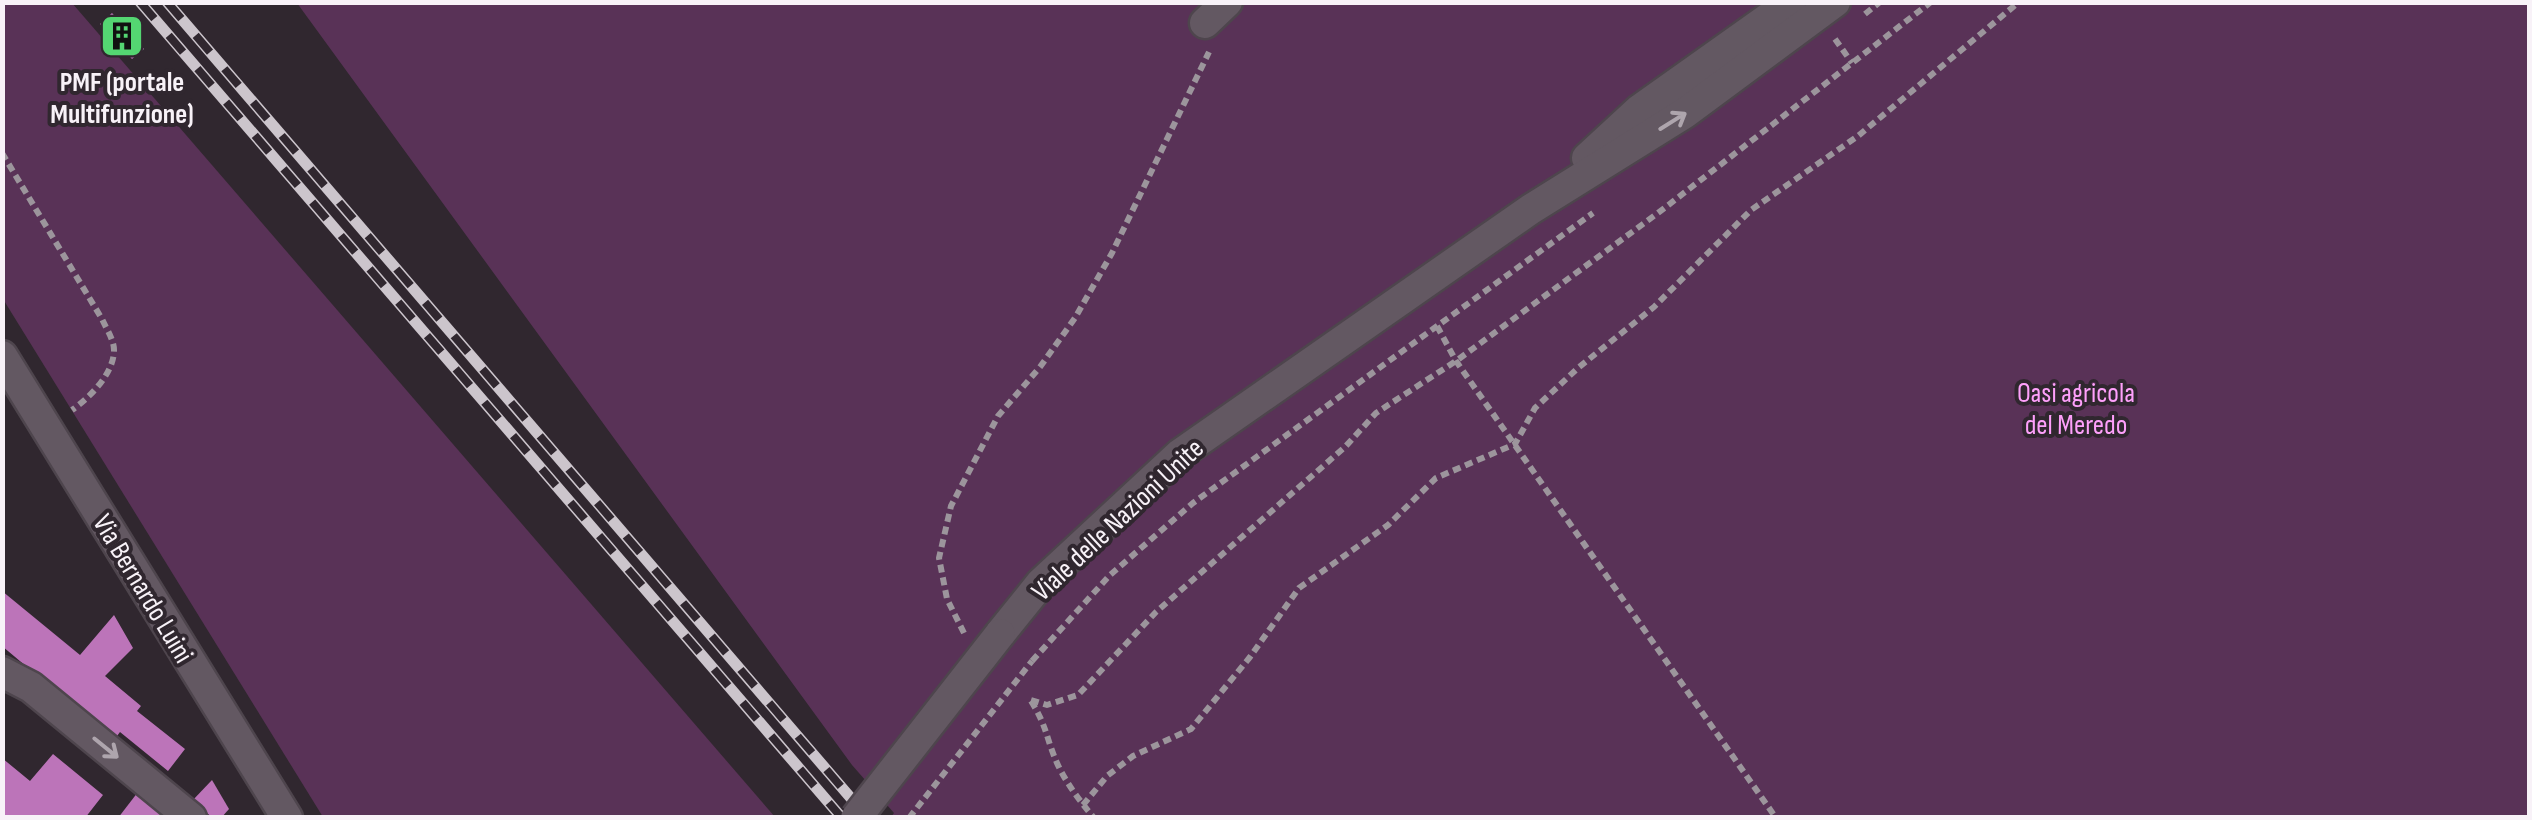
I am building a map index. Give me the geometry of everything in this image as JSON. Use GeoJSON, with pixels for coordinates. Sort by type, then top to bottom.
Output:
{"type":"FeatureCollection","features":[{"type":"Feature","properties":{"kind":"street","name":"Viale delle Nazioni Unite"},"geometry":{"type":"LineString","coordinates":[[1530,209],[1639,110],[1791,2]]}},
{"type":"Feature","properties":{"kind":"street","name":"Viale delle Nazioni Unite"},"geometry":{"type":"LineString","coordinates":[[856,818],[1041,584],[1180,454],[1530,209],[1685,113],[1835,2]]}},
{"type":"Feature","properties":{"kind":"street","name":"Via Bernardo Luini"},"geometry":{"type":"LineString","coordinates":[[2,356],[287,818]]}},
{"type":"Feature","properties":{"kind":"street"},"geometry":{"type":"LineString","coordinates":[[2,672],[31,687],[191,818]]}},
{"type":"Feature","properties":{"kind":"path"},"geometry":{"type":"LineString","coordinates":[[1094,818],[1056,762],[1047,726],[1031,700],[1047,706],[1078,695],[1156,612],[1346,448],[1376,413],[1456,361],[1658,213],[1932,2]]}},
{"type":"Feature","properties":{"kind":"path"},"geometry":{"type":"LineString","coordinates":[[1083,805],[1107,776],[1133,756],[1191,729],[1299,588],[1388,525],[1436,478],[1515,444],[1534,408],[1654,307],[1751,210],[1858,136],[2019,2]]}},
{"type":"Feature","properties":{"kind":"path"},"geometry":{"type":"LineString","coordinates":[[1834,38],[1852,63]]}},
{"type":"Feature","properties":{"kind":"path"},"geometry":{"type":"LineString","coordinates":[[970,644],[947,599],[939,558],[951,506],[998,416],[1075,318],[1112,254],[1204,64]]}},
{"type":"Feature","properties":{"kind":"path"},"geometry":{"type":"LineString","coordinates":[[2,153],[102,319],[114,348],[112,362],[94,392],[45,427]]}},
{"type":"Feature","properties":{"kind":"path"},"geometry":{"type":"LineString","coordinates":[[908,818],[1032,661],[1110,576],[1193,503],[1562,235]]}},
{"type":"Feature","properties":{"kind":"path"},"geometry":{"type":"LineString","coordinates":[[1438,326],[1456,361],[1776,818]]}},
{"type":"Feature","properties":{"kind":"green space"},"geometry":{"type":"Polygon","coordinates":[[[3,2],[72,3],[775,817],[323,817],[3,299],[3,2]]]}},
{"type":"Feature","properties":{"kind":"green space","name":"Oasi agricola del Meredo"},"geometry":{"type":"Polygon","coordinates":[[[297,3],[2529,3],[2529,817],[891,817],[894,813],[852,765],[297,3]]]}},
{"type":"Feature","properties":{"kind":"building","name":"PMF (portale Multifunzione)"},"geometry":{"type":"Polygon","coordinates":[[[112,13],[144,49],[132,59],[100,24],[112,13]]]}},
{"type":"Feature","properties":{"kind":"building"},"geometry":{"type":"Polygon","coordinates":[[[2,591],[80,655],[114,615],[133,648],[105,676],[141,706],[137,711],[185,749],[168,771],[120,732],[114,740],[2,646],[2,591]]]}},
{"type":"Feature","properties":{"kind":"building"},"geometry":{"type":"Polygon","coordinates":[[[53,754],[103,795],[85,818],[2,818],[2,758],[30,781],[53,754]]]}},
{"type":"Feature","properties":{"kind":"building"},"geometry":{"type":"Polygon","coordinates":[[[212,780],[229,809],[221,818],[213,818],[192,801],[212,780]]]}},
{"type":"Feature","properties":{"kind":"building"},"geometry":{"type":"Polygon","coordinates":[[[138,792],[169,818],[118,818],[138,792]]]}},
{"type":"Feature","properties":{"kind":"railway"},"geometry":{"type":"LineString","coordinates":[[140,2],[842,818]]}},
{"type":"Feature","properties":{"kind":"railway"},"geometry":{"type":"LineString","coordinates":[[167,2],[868,818]]}},
{"type":"Feature","properties":{"kind":"place","name":"PMF (portale Multifunzione)"},"geometry":{"type":"Point","coordinates":[122,36]}}]}
